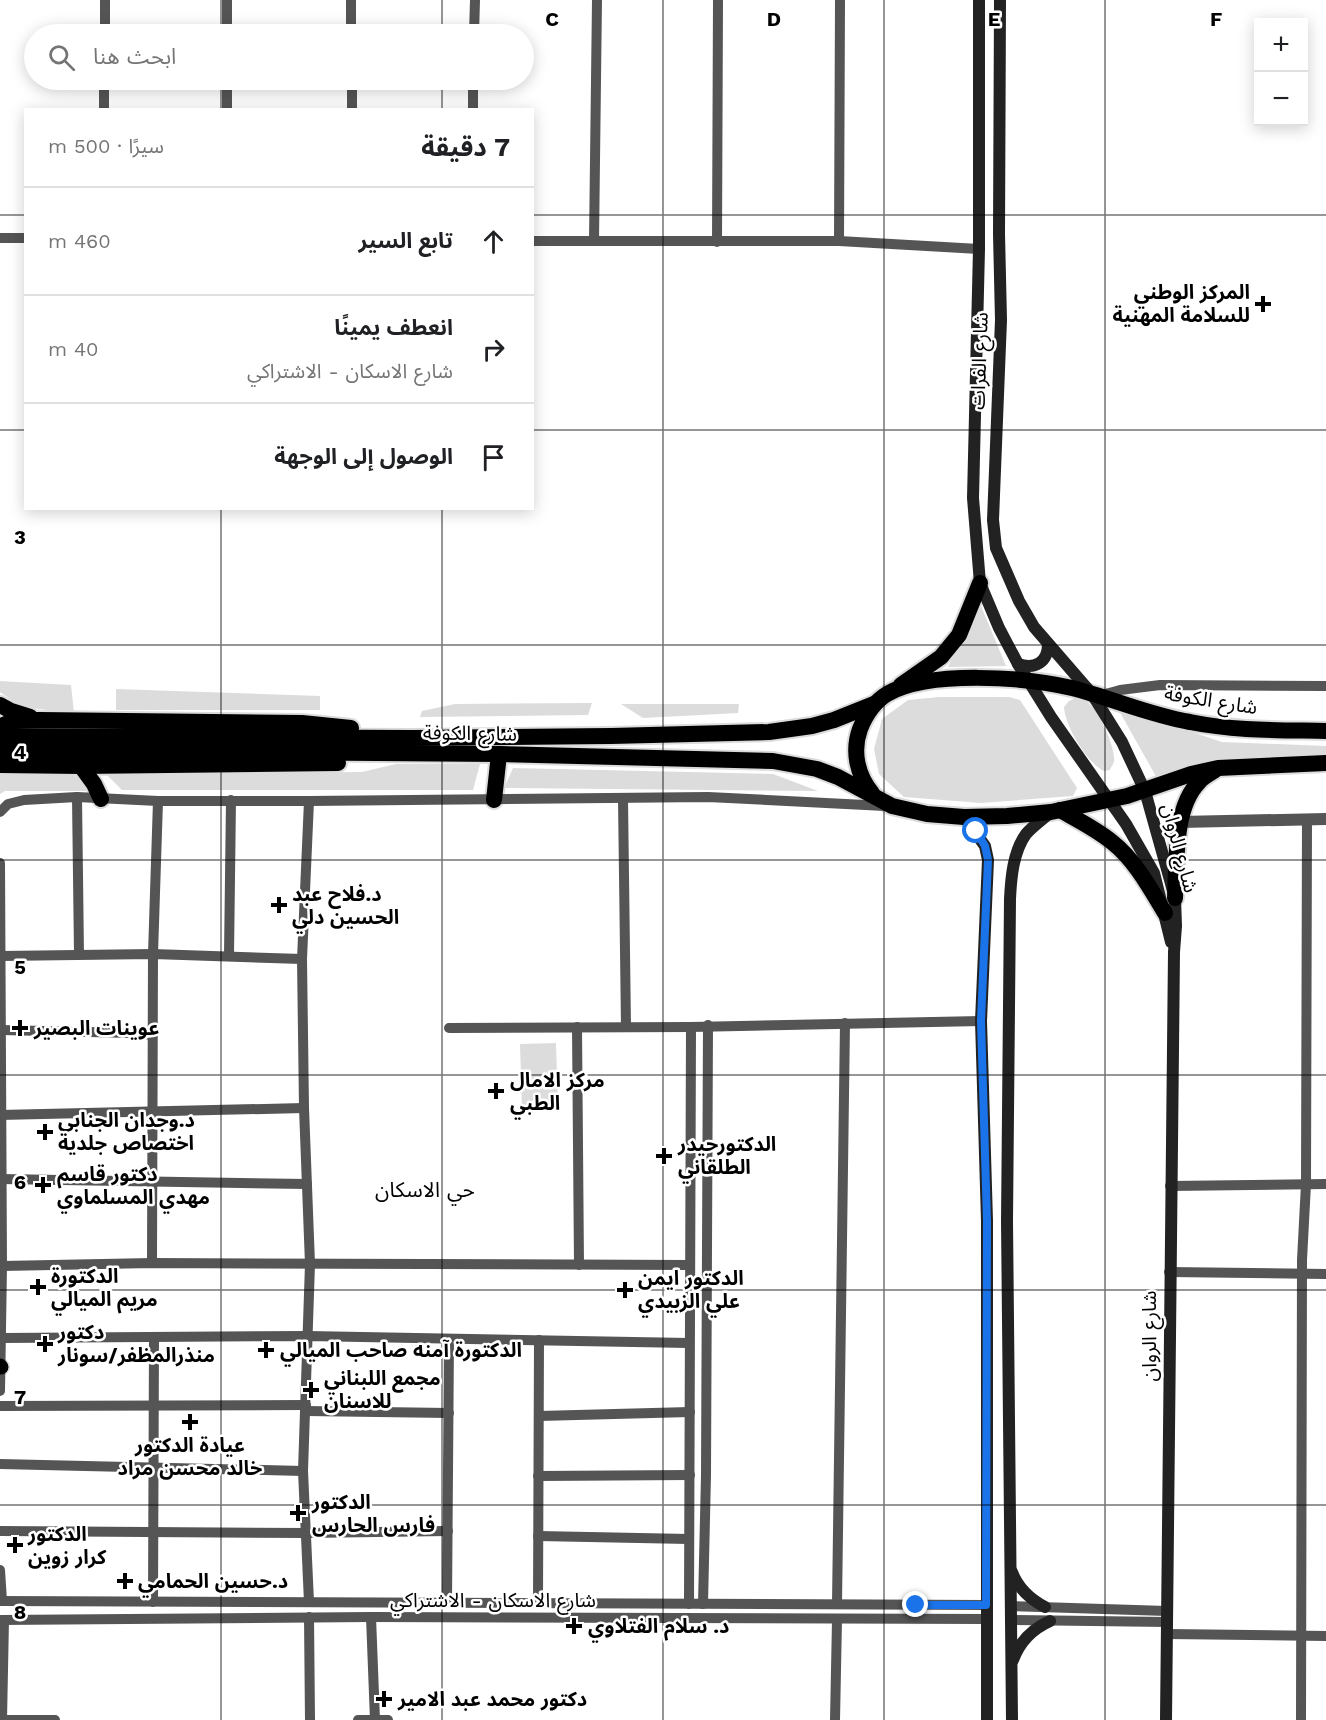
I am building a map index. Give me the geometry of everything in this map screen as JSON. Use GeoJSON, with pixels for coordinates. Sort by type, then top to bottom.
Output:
{"type":"FeatureCollection","features":[{"type":"Feature","properties":{"kind":"highway"},"geometry":{"type":"LineString","coordinates":[[877,798],[865,784],[858,769],[856,752],[858,734],[864,718],[874,704],[941,657],[959,635],[980,583]]}},
{"type":"Feature","properties":{"kind":"highway","name":"شارع الكوفة"},"geometry":{"type":"LineString","coordinates":[[888,693],[903,687],[952,679],[1002,678],[1049,683],[1163,716],[1212,726],[1326,731]]}},
{"type":"Feature","properties":{"kind":"highway","name":"شارع الكوفة"},"geometry":{"type":"LineString","coordinates":[[55,743],[398,745],[769,732],[812,726],[840,718],[874,704]]}},
{"type":"Feature","properties":{"kind":"highway"},"geometry":{"type":"LineString","coordinates":[[0,705],[40,720]]}},
{"type":"Feature","properties":{"kind":"highway"},"geometry":{"type":"LineString","coordinates":[[0,727],[16,720],[302,723],[349,728],[398,745]]}},
{"type":"Feature","properties":{"kind":"highway"},"geometry":{"type":"LineString","coordinates":[[0,736],[55,743]]}},
{"type":"Feature","properties":{"kind":"highway"},"geometry":{"type":"LineString","coordinates":[[0,750],[55,743]]}},
{"type":"Feature","properties":{"kind":"highway"},"geometry":{"type":"LineString","coordinates":[[0,765],[324,764],[363,760],[398,745]]}},
{"type":"Feature","properties":{"kind":"highway","name":"شارع الكوفة"},"geometry":{"type":"LineString","coordinates":[[398,745],[499,754],[773,761],[817,769],[858,786],[892,806],[927,814],[964,817],[1007,816],[1056,811],[1110,800]]}},
{"type":"Feature","properties":{"kind":"highway"},"geometry":{"type":"LineString","coordinates":[[494,800],[499,754]]}},
{"type":"Feature","properties":{"kind":"highway"},"geometry":{"type":"LineString","coordinates":[[1110,800],[1145,791],[1191,774],[1218,768],[1326,764]]}},
{"type":"Feature","properties":{"kind":"highway"},"geometry":{"type":"LineString","coordinates":[[81,766],[101,799]]}},
{"type":"Feature","properties":{"kind":"highway"},"geometry":{"type":"LineString","coordinates":[[1175,898],[1180,822],[1189,795],[1199,782],[1218,768]]}},
{"type":"Feature","properties":{"kind":"highway"},"geometry":{"type":"LineString","coordinates":[[1056,811],[1089,826],[1114,843],[1147,882],[1165,913]]}},
{"type":"Feature","properties":{"kind":"main road","name":"شارع الفرات"},"geometry":{"type":"LineString","coordinates":[[979,0],[979,249],[973,498],[980,583],[999,628],[1030,681]]}},
{"type":"Feature","properties":{"kind":"main road","name":"شارع الفرات"},"geometry":{"type":"LineString","coordinates":[[1000,0],[1001,320],[995,462],[996,548],[1006,576],[1026,615],[1048,644],[1096,695]]}},
{"type":"Feature","properties":{"kind":"main road"},"geometry":{"type":"LineString","coordinates":[[979,103],[987,109],[994,108],[999,103]]}},
{"type":"Feature","properties":{"kind":"main road"},"geometry":{"type":"LineString","coordinates":[[978,148],[990,144],[999,145]]}},
{"type":"Feature","properties":{"kind":"main road"},"geometry":{"type":"LineString","coordinates":[[1018,664],[1033,666],[1040,663],[1048,651],[1048,644]]}},
{"type":"Feature","properties":{"kind":"main road","name":"شارع الروان"},"geometry":{"type":"LineString","coordinates":[[1030,681],[1051,717],[1110,800],[1154,873],[1174,952]]}},
{"type":"Feature","properties":{"kind":"main road","name":"شارع الروان"},"geometry":{"type":"LineString","coordinates":[[1096,695],[1145,791],[1175,898],[1169,1272],[1166,1720]]}},
{"type":"Feature","properties":{"kind":"main road"},"geometry":{"type":"LineString","coordinates":[[1012,1720],[1007,1221],[1010,899],[1011,879],[1021,843],[1027,833],[1056,811]]}},
{"type":"Feature","properties":{"kind":"main road"},"geometry":{"type":"LineString","coordinates":[[964,817],[985,846],[988,860],[981,1021],[987,1221],[987,1720]]}},
{"type":"Feature","properties":{"kind":"main road"},"geometry":{"type":"LineString","coordinates":[[987,1221],[997,1217],[1007,1221]]}},
{"type":"Feature","properties":{"kind":"main road"},"geometry":{"type":"LineString","coordinates":[[1010,1567],[1027,1595],[1046,1607]]}},
{"type":"Feature","properties":{"kind":"main road"},"geometry":{"type":"LineString","coordinates":[[1012,1666],[1014,1656],[1024,1638],[1050,1621]]}},
{"type":"Feature","properties":{"kind":"street"},"geometry":{"type":"LineString","coordinates":[[105,0],[105,24]]}},
{"type":"Feature","properties":{"kind":"street"},"geometry":{"type":"LineString","coordinates":[[227,0],[227,24]]}},
{"type":"Feature","properties":{"kind":"street"},"geometry":{"type":"LineString","coordinates":[[351,0],[351,24]]}},
{"type":"Feature","properties":{"kind":"street"},"geometry":{"type":"LineString","coordinates":[[474,24],[475,0]]}},
{"type":"Feature","properties":{"kind":"street"},"geometry":{"type":"LineString","coordinates":[[594,241],[597,0]]}},
{"type":"Feature","properties":{"kind":"street"},"geometry":{"type":"LineString","coordinates":[[717,242],[718,0]]}},
{"type":"Feature","properties":{"kind":"street"},"geometry":{"type":"LineString","coordinates":[[838,241],[840,0]]}},
{"type":"Feature","properties":{"kind":"street"},"geometry":{"type":"LineString","coordinates":[[104,90],[104,108]]}},
{"type":"Feature","properties":{"kind":"street"},"geometry":{"type":"LineString","coordinates":[[227,90],[227,108]]}},
{"type":"Feature","properties":{"kind":"street"},"geometry":{"type":"LineString","coordinates":[[352,90],[352,108]]}},
{"type":"Feature","properties":{"kind":"street"},"geometry":{"type":"LineString","coordinates":[[473,90],[473,108]]}},
{"type":"Feature","properties":{"kind":"street"},"geometry":{"type":"LineString","coordinates":[[0,238],[24,238]]}},
{"type":"Feature","properties":{"kind":"street"},"geometry":{"type":"LineString","coordinates":[[534,241],[838,241],[979,249]]}},
{"type":"Feature","properties":{"kind":"street"},"geometry":{"type":"LineString","coordinates":[[1096,695],[1160,685],[1326,686]]}},
{"type":"Feature","properties":{"kind":"street"},"geometry":{"type":"LineString","coordinates":[[77,797],[79,955]]}},
{"type":"Feature","properties":{"kind":"street"},"geometry":{"type":"LineString","coordinates":[[0,812],[8,804],[24,800],[77,797],[158,801],[708,797],[892,806]]}},
{"type":"Feature","properties":{"kind":"street"},"geometry":{"type":"LineString","coordinates":[[623,799],[626,1027]]}},
{"type":"Feature","properties":{"kind":"street"},"geometry":{"type":"LineString","coordinates":[[228,956],[231,800]]}},
{"type":"Feature","properties":{"kind":"street"},"geometry":{"type":"LineString","coordinates":[[152,1263],[153,954],[158,801]]}},
{"type":"Feature","properties":{"kind":"street"},"geometry":{"type":"LineString","coordinates":[[309,801],[302,958],[304,1108],[310,1264],[303,1471],[309,1602]]}},
{"type":"Feature","properties":{"kind":"street"},"geometry":{"type":"LineString","coordinates":[[1300,1720],[1303,1274],[1306,1184],[1307,819]]}},
{"type":"Feature","properties":{"kind":"street"},"geometry":{"type":"LineString","coordinates":[[1180,822],[1326,819]]}},
{"type":"Feature","properties":{"kind":"street"},"geometry":{"type":"LineString","coordinates":[[0,863],[2,1266],[0,1390]]}},
{"type":"Feature","properties":{"kind":"street"},"geometry":{"type":"LineString","coordinates":[[1,956],[153,954],[302,958]]}},
{"type":"Feature","properties":{"kind":"street"},"geometry":{"type":"LineString","coordinates":[[448,1028],[691,1027],[981,1021]]}},
{"type":"Feature","properties":{"kind":"street"},"geometry":{"type":"LineString","coordinates":[[837,1604],[845,1023]]}},
{"type":"Feature","properties":{"kind":"street"},"geometry":{"type":"LineString","coordinates":[[703,1604],[706,1475],[708,1025]]}},
{"type":"Feature","properties":{"kind":"street"},"geometry":{"type":"LineString","coordinates":[[689,1604],[691,1027]]}},
{"type":"Feature","properties":{"kind":"street"},"geometry":{"type":"LineString","coordinates":[[577,1028],[579,1265]]}},
{"type":"Feature","properties":{"kind":"street"},"geometry":{"type":"LineString","coordinates":[[1,1030],[153,1035]]}},
{"type":"Feature","properties":{"kind":"street"},"geometry":{"type":"LineString","coordinates":[[0,1114],[304,1108]]}},
{"type":"Feature","properties":{"kind":"street"},"geometry":{"type":"LineString","coordinates":[[1,1179],[307,1185]]}},
{"type":"Feature","properties":{"kind":"street"},"geometry":{"type":"LineString","coordinates":[[1170,1186],[1326,1184]]}},
{"type":"Feature","properties":{"kind":"street"},"geometry":{"type":"LineString","coordinates":[[2,1266],[152,1263],[690,1265]]}},
{"type":"Feature","properties":{"kind":"street"},"geometry":{"type":"LineString","coordinates":[[1169,1272],[1326,1274]]}},
{"type":"Feature","properties":{"kind":"street"},"geometry":{"type":"LineString","coordinates":[[2,1338],[308,1336],[689,1343]]}},
{"type":"Feature","properties":{"kind":"street"},"geometry":{"type":"LineString","coordinates":[[153,1602],[154,1337]]}},
{"type":"Feature","properties":{"kind":"street"},"geometry":{"type":"LineString","coordinates":[[447,1603],[449,1339]]}},
{"type":"Feature","properties":{"kind":"street"},"geometry":{"type":"LineString","coordinates":[[538,1603],[539,1340]]}},
{"type":"Feature","properties":{"kind":"street"},"geometry":{"type":"LineString","coordinates":[[0,1406],[306,1408],[449,1413]]}},
{"type":"Feature","properties":{"kind":"street"},"geometry":{"type":"LineString","coordinates":[[538,1416],[690,1412]]}},
{"type":"Feature","properties":{"kind":"street"},"geometry":{"type":"LineString","coordinates":[[0,1464],[303,1471]]}},
{"type":"Feature","properties":{"kind":"street"},"geometry":{"type":"LineString","coordinates":[[538,1476],[690,1475]]}},
{"type":"Feature","properties":{"kind":"street"},"geometry":{"type":"LineString","coordinates":[[0,1531],[306,1533],[448,1531]]}},
{"type":"Feature","properties":{"kind":"street"},"geometry":{"type":"LineString","coordinates":[[538,1536],[689,1539]]}},
{"type":"Feature","properties":{"kind":"street"},"geometry":{"type":"LineString","coordinates":[[0,1570],[1,1601]]}},
{"type":"Feature","properties":{"kind":"street","name":"شارع الاسكان - الاشتراكي"},"geometry":{"type":"LineString","coordinates":[[1,1601],[986,1605]]}},
{"type":"Feature","properties":{"kind":"street"},"geometry":{"type":"LineString","coordinates":[[398,1602],[406,1609],[405,1614],[398,1618]]}},
{"type":"Feature","properties":{"kind":"street"},"geometry":{"type":"LineString","coordinates":[[761,1603],[761,1620]]}},
{"type":"Feature","properties":{"kind":"street"},"geometry":{"type":"LineString","coordinates":[[1011,1606],[1046,1607],[1301,1636],[1326,1636]]}},
{"type":"Feature","properties":{"kind":"street"},"geometry":{"type":"LineString","coordinates":[[309,1617],[310,1720]]}},
{"type":"Feature","properties":{"kind":"street","name":"شارع الاسكان - الاشتراكي"},"geometry":{"type":"LineString","coordinates":[[2,1620],[309,1617],[986,1619]]}},
{"type":"Feature","properties":{"kind":"street"},"geometry":{"type":"LineString","coordinates":[[371,1617],[375,1720]]}},
{"type":"Feature","properties":{"kind":"street"},"geometry":{"type":"LineString","coordinates":[[2,1620],[2,1720],[55,1720]]}},
{"type":"Feature","properties":{"kind":"street"},"geometry":{"type":"LineString","coordinates":[[835,1720],[837,1620]]}},
{"type":"Feature","properties":{"kind":"street"},"geometry":{"type":"LineString","coordinates":[[1011,1620],[1167,1622]]}},
{"type":"Feature","properties":{"kind":"street"},"geometry":{"type":"LineString","coordinates":[[358,1720],[388,1720]]}},
{"type":"Feature","properties":{"kind":"shaded area"},"geometry":{"type":"Polygon","coordinates":[[[979,601],[1006,666],[948,667],[979,601]]]}},
{"type":"Feature","properties":{"kind":"shaded area"},"geometry":{"type":"Polygon","coordinates":[[[0,681],[71,685],[74,713],[21,707],[0,692],[0,681]]]}},
{"type":"Feature","properties":{"kind":"shaded area"},"geometry":{"type":"Polygon","coordinates":[[[116,689],[320,696],[320,710],[116,710],[116,689]]]}},
{"type":"Feature","properties":{"kind":"shaded area"},"geometry":{"type":"Polygon","coordinates":[[[939,697],[1009,697],[1020,700],[1077,788],[1073,796],[981,803],[904,797],[879,774],[874,749],[882,719],[908,700],[939,697]]]}},
{"type":"Feature","properties":{"kind":"shaded area"},"geometry":{"type":"Polygon","coordinates":[[[1076,698],[1093,707],[1104,725],[1114,756],[1110,770],[1104,771],[1097,767],[1084,752],[1068,724],[1064,707],[1076,698]]]}},
{"type":"Feature","properties":{"kind":"shaded area"},"geometry":{"type":"Polygon","coordinates":[[[592,703],[588,715],[420,717],[422,711],[455,704],[592,703]]]}},
{"type":"Feature","properties":{"kind":"shaded area"},"geometry":{"type":"Polygon","coordinates":[[[621,704],[739,704],[738,713],[643,718],[621,704]]]}},
{"type":"Feature","properties":{"kind":"shaded area"},"geometry":{"type":"Polygon","coordinates":[[[1117,707],[1222,742],[1326,746],[1326,763],[1158,780],[1117,707]]]}},
{"type":"Feature","properties":{"kind":"shaded area"},"geometry":{"type":"Polygon","coordinates":[[[396,764],[480,764],[473,790],[122,790],[107,775],[362,772],[396,764]]]}},
{"type":"Feature","properties":{"kind":"shaded area"},"geometry":{"type":"Polygon","coordinates":[[[513,768],[773,774],[818,791],[504,788],[513,768]]]}},
{"type":"Feature","properties":{"kind":"shaded area"},"geometry":{"type":"Polygon","coordinates":[[[0,773],[74,775],[94,791],[5,791],[0,794],[0,773]]]}},
{"type":"Feature","properties":{"kind":"shaded area"},"geometry":{"type":"Polygon","coordinates":[[[556,1043],[558,1109],[522,1111],[520,1044],[556,1043]]]}},
{"type":"Feature","properties":{"kind":"place","name":"المركز الوطني للسلامة المهنية"},"geometry":{"type":"Point","coordinates":[1263,304]}},
{"type":"Feature","properties":{"kind":"place","name":"د.فلاح عبد الحسين دلي"},"geometry":{"type":"Point","coordinates":[279,905]}},
{"type":"Feature","properties":{"kind":"place","name":"عوينات البصير"},"geometry":{"type":"Point","coordinates":[20,1028]}},
{"type":"Feature","properties":{"kind":"place","name":"مركز الامال الطبي"},"geometry":{"type":"Point","coordinates":[496,1091]}},
{"type":"Feature","properties":{"kind":"place","name":"د.وجدان الجنابي اختصاص جلدية"},"geometry":{"type":"Point","coordinates":[45,1132]}},
{"type":"Feature","properties":{"kind":"place","name":"الدكتورحيدر الطلقاني"},"geometry":{"type":"Point","coordinates":[664,1156]}},
{"type":"Feature","properties":{"kind":"place","name":"دكتور قاسم مهدي المسلماوي"},"geometry":{"type":"Point","coordinates":[43,1185]}},
{"type":"Feature","properties":{"kind":"place","name":"الدكتورة مريم الميالي"},"geometry":{"type":"Point","coordinates":[38,1287]}},
{"type":"Feature","properties":{"kind":"place","name":"الدكتور ايمن علي الزبيدي"},"geometry":{"type":"Point","coordinates":[625,1290]}},
{"type":"Feature","properties":{"kind":"place","name":"دكتور منذرالمظفر/سونار"},"geometry":{"type":"Point","coordinates":[45,1344]}},
{"type":"Feature","properties":{"kind":"place","name":"الدكتورة آمنه صاحب الميالي"},"geometry":{"type":"Point","coordinates":[266,1350]}},
{"type":"Feature","properties":{"kind":"place","name":"مجمع اللبناني للاسنان"},"geometry":{"type":"Point","coordinates":[311,1390]}},
{"type":"Feature","properties":{"kind":"place","name":"عيادة الدكتور خالد محسن مراد"},"geometry":{"type":"Point","coordinates":[190,1422]}},
{"type":"Feature","properties":{"kind":"place","name":"الدكتور فارس الحارس"},"geometry":{"type":"Point","coordinates":[298,1513]}},
{"type":"Feature","properties":{"kind":"place","name":"الدكتور كرار زوين"},"geometry":{"type":"Point","coordinates":[15,1545]}},
{"type":"Feature","properties":{"kind":"place","name":"د.حسين الحمامي"},"geometry":{"type":"Point","coordinates":[125,1581]}},
{"type":"Feature","properties":{"kind":"place","name":"د. سلام الفتلاوي"},"geometry":{"type":"Point","coordinates":[574,1626]}},
{"type":"Feature","properties":{"kind":"place","name":"دكتور محمد عبد الامير"},"geometry":{"type":"Point","coordinates":[384,1699]}},
{"type":"Feature","properties":{"kind":"district","name":"حي الاسكان"},"geometry":{"type":"Point","coordinates":[425,1190]}},
{"type":"Feature","properties":{"kind":"route"},"geometry":{"type":"LineString","coordinates":[[916,1605],[986,1605],[987,1221],[981,1021],[988,860],[985,846],[976,831]]}}]}
